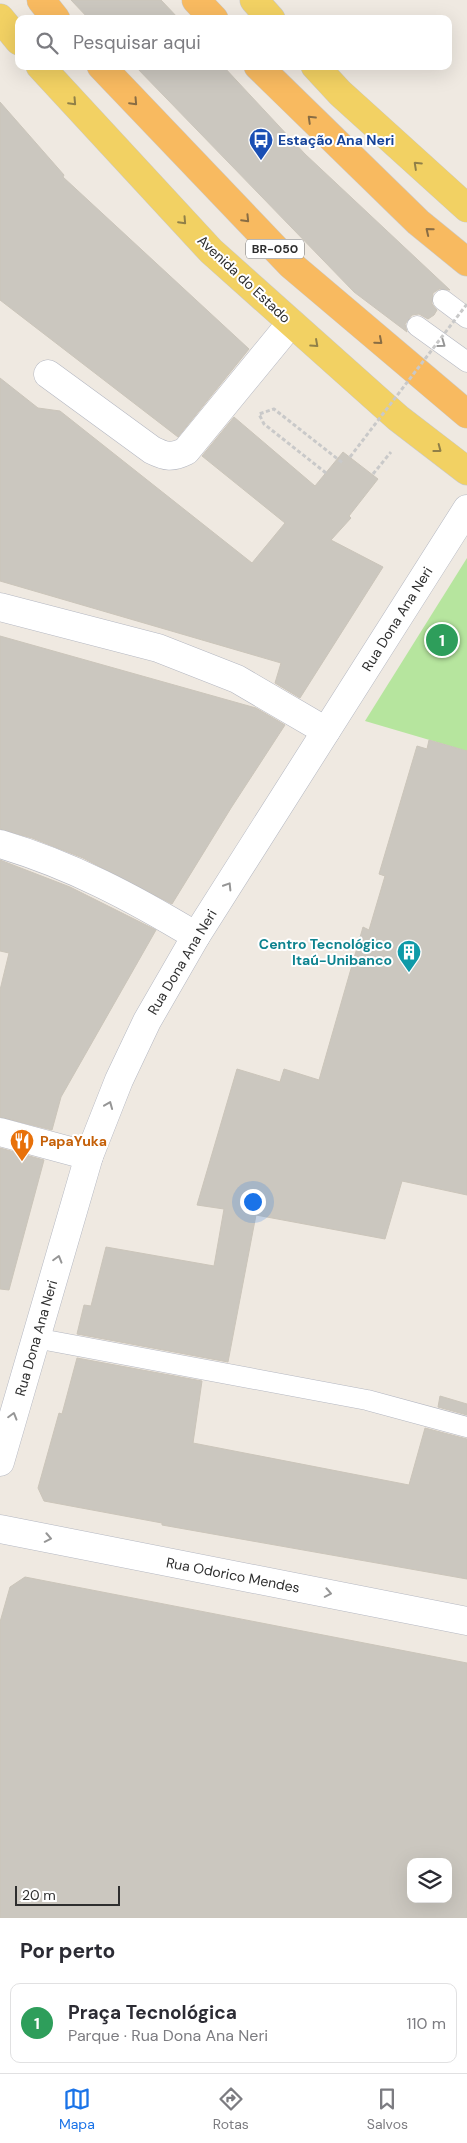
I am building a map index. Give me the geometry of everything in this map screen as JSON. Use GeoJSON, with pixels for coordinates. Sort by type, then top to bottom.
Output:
{"type":"FeatureCollection","features":[{"type":"Feature","properties":{"kind":"highway"},"geometry":{"type":"LineString","coordinates":[[41,0],[53,15]]}},
{"type":"Feature","properties":{"kind":"highway"},"geometry":{"type":"LineString","coordinates":[[196,0],[210,15]]}},
{"type":"Feature","properties":{"kind":"highway","name":"BR-050"},"geometry":{"type":"LineString","coordinates":[[104,70],[291,265],[467,414]]}},
{"type":"Feature","properties":{"kind":"highway"},"geometry":{"type":"LineString","coordinates":[[262,70],[418,222],[467,262]]}},
{"type":"Feature","properties":{"kind":"main road"},"geometry":{"type":"LineString","coordinates":[[254,0],[267,15]]}},
{"type":"Feature","properties":{"kind":"main road"},"geometry":{"type":"LineString","coordinates":[[0,18],[15,35]]}},
{"type":"Feature","properties":{"kind":"main road","name":"Avenida do Estado"},"geometry":{"type":"LineString","coordinates":[[44,70],[211,251],[398,418],[467,471]]}},
{"type":"Feature","properties":{"kind":"main road"},"geometry":{"type":"LineString","coordinates":[[319,70],[340,93],[467,208]]}},
{"type":"Feature","properties":{"kind":"street"},"geometry":{"type":"LineString","coordinates":[[48,374],[152,450],[164,456],[175,457],[186,451],[292,324]]}},
{"type":"Feature","properties":{"kind":"street","name":"Rua Dona Ana Neri"},"geometry":{"type":"LineString","coordinates":[[0,1462],[89,1156],[119,1080],[147,1021],[196,936],[467,509]]}},
{"type":"Feature","properties":{"kind":"street"},"geometry":{"type":"LineString","coordinates":[[0,607],[158,648],[237,679],[326,731]]}},
{"type":"Feature","properties":{"kind":"street"},"geometry":{"type":"LineString","coordinates":[[0,844],[37,855],[86,875],[145,905],[196,936]]}},
{"type":"Feature","properties":{"kind":"street"},"geometry":{"type":"LineString","coordinates":[[0,1132],[89,1156]]}},
{"type":"Feature","properties":{"kind":"street","name":"Rua Odorico Mendes"},"geometry":{"type":"LineString","coordinates":[[0,1529],[467,1620]]}},
{"type":"Feature","properties":{"kind":"lane"},"geometry":{"type":"LineString","coordinates":[[443,300],[467,318]]}},
{"type":"Feature","properties":{"kind":"lane"},"geometry":{"type":"LineString","coordinates":[[417,326],[467,362]]}},
{"type":"Feature","properties":{"kind":"lane"},"geometry":{"type":"LineString","coordinates":[[36,1338],[366,1400],[467,1427]]}},
{"type":"Feature","properties":{"kind":"path"},"geometry":{"type":"LineString","coordinates":[[350,457],[467,304]]}},
{"type":"Feature","properties":{"kind":"path"},"geometry":{"type":"LineString","coordinates":[[326,472],[264,424],[259,414],[274,409],[344,464]]}},
{"type":"Feature","properties":{"kind":"green space"},"geometry":{"type":"Polygon","coordinates":[[[467,558],[467,751],[365,721],[467,558]]]}},
{"type":"Feature","properties":{"kind":"building"},"geometry":{"type":"Polygon","coordinates":[[[71,0],[161,0],[175,15],[85,15],[71,0]]]}},
{"type":"Feature","properties":{"kind":"building"},"geometry":{"type":"Polygon","coordinates":[[[139,70],[227,70],[305,154],[450,290],[439,289],[433,293],[432,304],[437,310],[434,315],[428,319],[419,314],[412,315],[405,324],[407,332],[354,292],[139,70]]]}},
{"type":"Feature","properties":{"kind":"building"},"geometry":{"type":"Polygon","coordinates":[[[0,102],[64,175],[63,177],[249,349],[178,437],[0,300],[0,102]]]}},
{"type":"Feature","properties":{"kind":"building"},"geometry":{"type":"Polygon","coordinates":[[[0,378],[38,408],[60,411],[252,563],[285,523],[202,456],[234,417],[315,486],[343,452],[378,479],[349,516],[351,518],[331,540],[383,567],[300,698],[275,683],[281,663],[0,581],[0,378]]]}},
{"type":"Feature","properties":{"kind":"building"},"geometry":{"type":"Polygon","coordinates":[[[0,636],[256,708],[285,725],[172,904],[83,858],[32,838],[0,829],[0,636]]]}},
{"type":"Feature","properties":{"kind":"building"},"geometry":{"type":"Polygon","coordinates":[[[429,740],[467,751],[467,1195],[402,1181],[385,1239],[256,1215],[228,1362],[77,1334],[84,1305],[91,1306],[106,1247],[214,1266],[224,1209],[197,1205],[237,1069],[280,1082],[284,1069],[319,1080],[363,927],[369,930],[385,876],[379,874],[417,746],[427,749],[429,740]]]}},
{"type":"Feature","properties":{"kind":"building"},"geometry":{"type":"Polygon","coordinates":[[[0,860],[70,887],[156,930],[61,1097],[52,1130],[0,1117],[0,990],[9,953],[0,951],[0,860]]]}},
{"type":"Feature","properties":{"kind":"building"},"geometry":{"type":"Polygon","coordinates":[[[0,1148],[44,1160],[9,1290],[0,1289],[0,1148]]]}},
{"type":"Feature","properties":{"kind":"building"},"geometry":{"type":"Polygon","coordinates":[[[77,1358],[202,1381],[193,1443],[409,1485],[425,1428],[467,1439],[467,1579],[162,1525],[162,1523],[44,1501],[38,1488],[59,1413],[62,1414],[77,1358]]]}},
{"type":"Feature","properties":{"kind":"building"},"geometry":{"type":"Polygon","coordinates":[[[440,1396],[467,1404],[467,1415],[438,1407],[440,1396]]]}},
{"type":"Feature","properties":{"kind":"building"},"geometry":{"type":"Polygon","coordinates":[[[25,1577],[467,1663],[467,1918],[0,1918],[0,1622],[10,1587],[25,1577]]]}},
{"type":"Feature","properties":{"kind":"place","name":"Estação Ana Neri"},"geometry":{"type":"Point","coordinates":[261,161]}},
{"type":"Feature","properties":{"kind":"place","name":"Praça Tecnológica"},"geometry":{"type":"Point","coordinates":[442,640]}},
{"type":"Feature","properties":{"kind":"place","name":"Centro Tecnológico Itaú-Unibanco"},"geometry":{"type":"Point","coordinates":[409,973]}},
{"type":"Feature","properties":{"kind":"place","name":"PapaYuka"},"geometry":{"type":"Point","coordinates":[22,1162]}}]}
